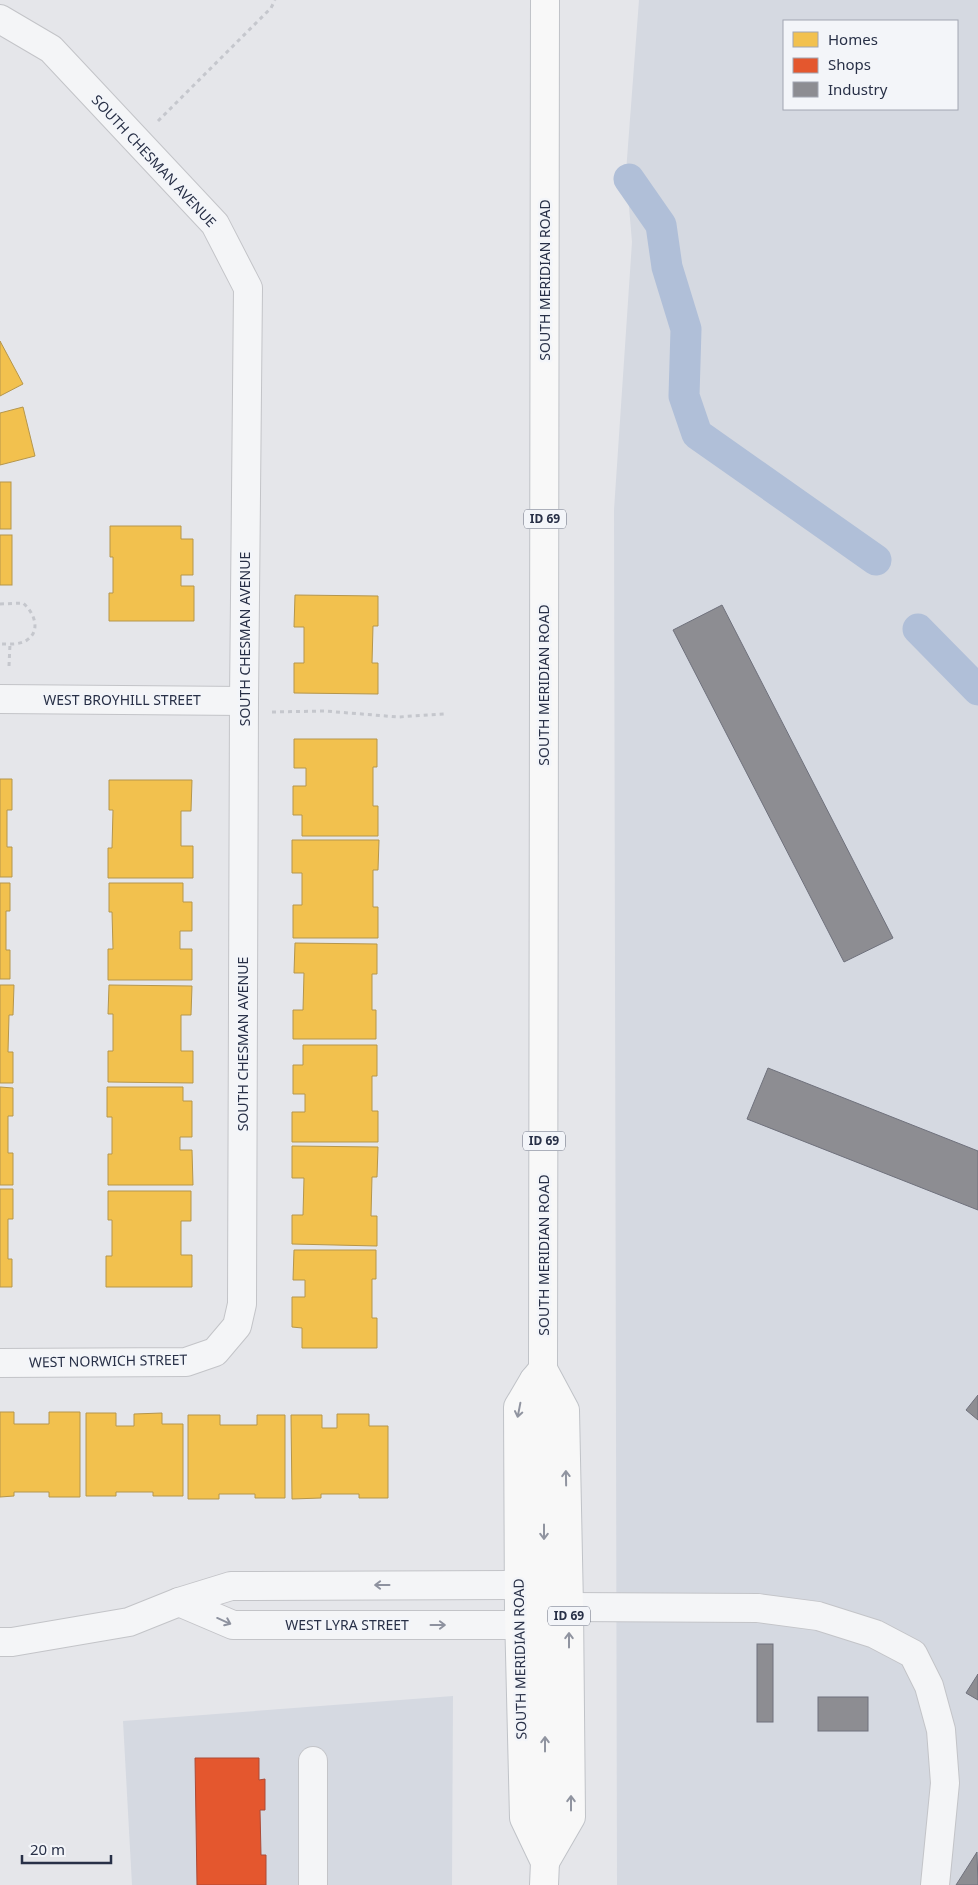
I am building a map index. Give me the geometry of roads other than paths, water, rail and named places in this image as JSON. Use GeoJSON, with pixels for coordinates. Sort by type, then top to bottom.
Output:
{"type":"FeatureCollection","features":[{"type":"Feature","properties":{"kind":"main road","name":"SOUTH MERIDIAN ROAD"},"geometry":{"type":"LineString","coordinates":[[545,0],[539,1375],[518,1408],[519,1625],[524,1818],[548,1863]]}},
{"type":"Feature","properties":{"kind":"main road","name":"SOUTH MERIDIAN ROAD"},"geometry":{"type":"LineString","coordinates":[[539,1375],[565,1410],[569,1607],[571,1817],[548,1863]]}},
{"type":"Feature","properties":{"kind":"main road"},"geometry":{"type":"LineString","coordinates":[[519,1585],[543,1624],[545,1648],[544,1802],[548,1827],[548,1863]]}},
{"type":"Feature","properties":{"kind":"street","name":"SOUTH CHESMAN AVENUE"},"geometry":{"type":"LineString","coordinates":[[0,19],[51,49],[215,224],[248,288],[253,707],[242,1304],[237,1326],[215,1352]]}},
{"type":"Feature","properties":{"kind":"street","name":"WEST BROYHILL STREET"},"geometry":{"type":"LineString","coordinates":[[0,699],[253,707]]}},
{"type":"Feature","properties":{"kind":"street","name":"WEST NORWICH STREET"},"geometry":{"type":"LineString","coordinates":[[0,1363],[186,1362],[215,1352]]}},
{"type":"Feature","properties":{"kind":"street"},"geometry":{"type":"LineString","coordinates":[[0,1642],[12,1642],[129,1622],[179,1602],[231,1586],[519,1585]]}},
{"type":"Feature","properties":{"kind":"street","name":"WEST LYRA STREET"},"geometry":{"type":"LineString","coordinates":[[179,1602],[233,1625],[519,1625]]}},
{"type":"Feature","properties":{"kind":"street"},"geometry":{"type":"LineString","coordinates":[[569,1607],[758,1608],[818,1616],[875,1634],[912,1654],[929,1686],[941,1730],[945,1783],[935,1885]]}},
{"type":"Feature","properties":{"kind":"street"},"geometry":{"type":"LineString","coordinates":[[313,1761],[313,1885]]}},
{"type":"Feature","properties":{"kind":"waterway"},"geometry":{"type":"LineString","coordinates":[[629,179],[661,225],[667,267],[686,329],[684,396],[697,434],[876,560]]}},
{"type":"Feature","properties":{"kind":"waterway"},"geometry":{"type":"LineString","coordinates":[[918,629],[978,690]]}}]}
